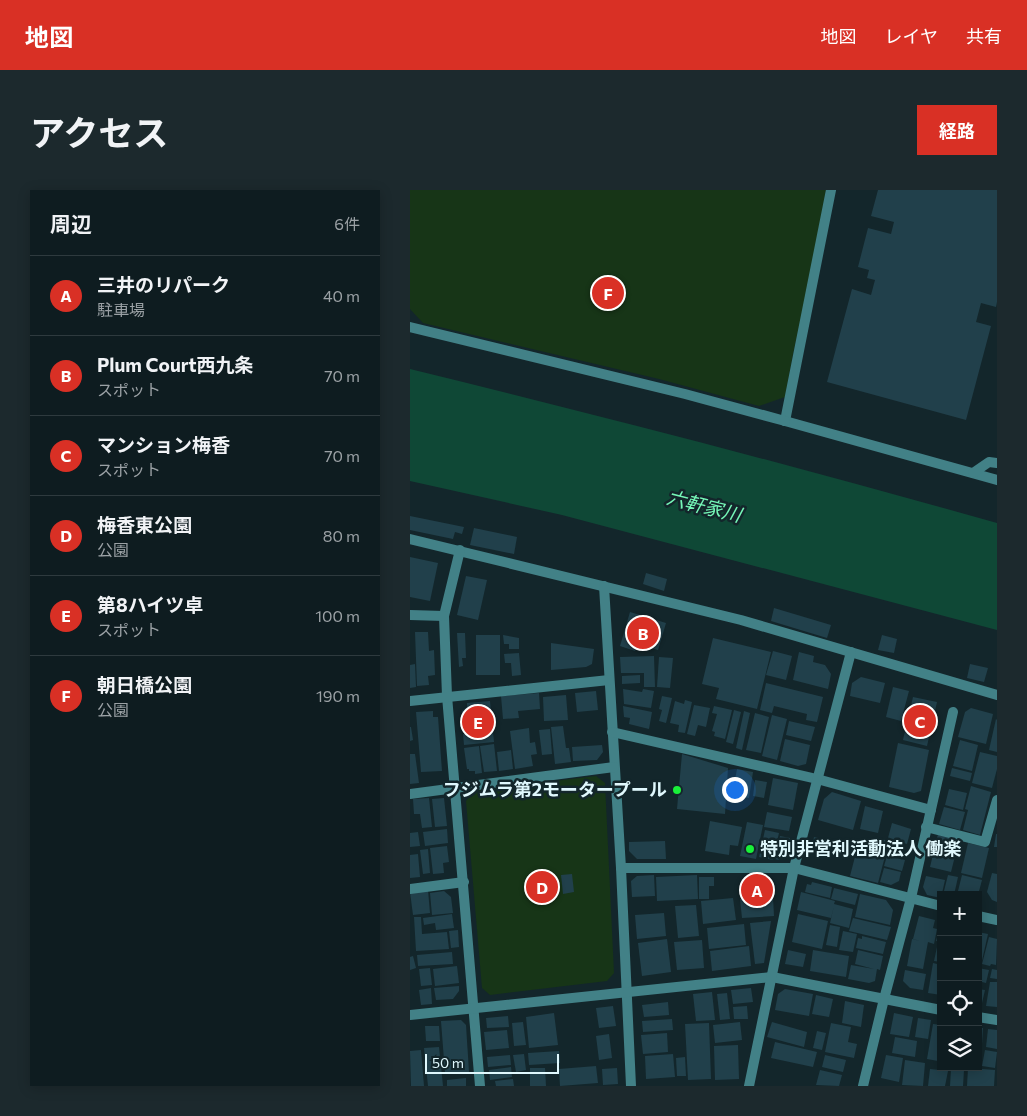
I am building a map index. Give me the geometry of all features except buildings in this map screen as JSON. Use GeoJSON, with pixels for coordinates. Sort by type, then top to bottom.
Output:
{"type":"FeatureCollection","features":[{"type":"Feature","properties":{"kind":"street"},"geometry":{"type":"LineString","coordinates":[[785,421],[831,190]]}},
{"type":"Feature","properties":{"kind":"street"},"geometry":{"type":"LineString","coordinates":[[410,327],[685,394],[997,480]]}},
{"type":"Feature","properties":{"kind":"street"},"geometry":{"type":"LineString","coordinates":[[973,473],[989,462],[997,463]]}},
{"type":"Feature","properties":{"kind":"street"},"geometry":{"type":"LineString","coordinates":[[410,539],[741,620],[997,695]]}},
{"type":"Feature","properties":{"kind":"street"},"geometry":{"type":"LineString","coordinates":[[460,550],[444,616],[447,696],[480,1086]]}},
{"type":"Feature","properties":{"kind":"street"},"geometry":{"type":"LineString","coordinates":[[604,586],[621,868],[631,1086]]}},
{"type":"Feature","properties":{"kind":"street"},"geometry":{"type":"LineString","coordinates":[[410,615],[444,616]]}},
{"type":"Feature","properties":{"kind":"street"},"geometry":{"type":"LineString","coordinates":[[737,1086],[751,1086],[794,868],[850,652]]}},
{"type":"Feature","properties":{"kind":"street"},"geometry":{"type":"LineString","coordinates":[[410,701],[609,680]]}},
{"type":"Feature","properties":{"kind":"street"},"geometry":{"type":"LineString","coordinates":[[863,1086],[911,898],[953,712]]}},
{"type":"Feature","properties":{"kind":"street"},"geometry":{"type":"LineString","coordinates":[[612,732],[817,779],[931,810]]}},
{"type":"Feature","properties":{"kind":"street"},"geometry":{"type":"LineString","coordinates":[[410,794],[614,767]]}},
{"type":"Feature","properties":{"kind":"street"},"geometry":{"type":"LineString","coordinates":[[926,828],[985,842],[997,800]]}},
{"type":"Feature","properties":{"kind":"street"},"geometry":{"type":"LineString","coordinates":[[621,868],[794,868],[937,905]]}},
{"type":"Feature","properties":{"kind":"street"},"geometry":{"type":"LineString","coordinates":[[410,889],[464,882]]}},
{"type":"Feature","properties":{"kind":"street"},"geometry":{"type":"LineString","coordinates":[[982,917],[997,920]]}},
{"type":"Feature","properties":{"kind":"street"},"geometry":{"type":"LineString","coordinates":[[410,1015],[772,977],[937,1009]]}},
{"type":"Feature","properties":{"kind":"street"},"geometry":{"type":"LineString","coordinates":[[982,1018],[997,1020]]}},
{"type":"Feature","properties":{"kind":"shaded area"},"geometry":{"type":"Polygon","coordinates":[[[410,190],[826,190],[785,397],[759,406],[659,379],[423,323],[410,309],[410,190]]]}},
{"type":"Feature","properties":{"kind":"shaded area"},"geometry":{"type":"Polygon","coordinates":[[[596,776],[605,783],[614,973],[607,981],[490,995],[482,988],[466,801],[474,791],[596,776]]]}},
{"type":"Feature","properties":{"kind":"water","name":"六軒家川"},"geometry":{"type":"Polygon","coordinates":[[[410,369],[704,443],[997,523],[997,630],[562,515],[410,481],[410,369]]]}},
{"type":"Feature","properties":{"kind":"place","name":"朝日橋公園"},"geometry":{"type":"Point","coordinates":[608,293]}},
{"type":"Feature","properties":{"kind":"place","name":"Plum Court西九条"},"geometry":{"type":"Point","coordinates":[643,633]}},
{"type":"Feature","properties":{"kind":"place","name":"マンション梅香"},"geometry":{"type":"Point","coordinates":[920,721]}},
{"type":"Feature","properties":{"kind":"place","name":"第8ハイツ卓"},"geometry":{"type":"Point","coordinates":[478,722]}},
{"type":"Feature","properties":{"kind":"place","name":"フジムラ第2モータープール"},"geometry":{"type":"Point","coordinates":[677,790]}},
{"type":"Feature","properties":{"kind":"place","name":"特別非営利活動法人 働楽"},"geometry":{"type":"Point","coordinates":[750,849]}},
{"type":"Feature","properties":{"kind":"place","name":"梅香東公園"},"geometry":{"type":"Point","coordinates":[542,887]}},
{"type":"Feature","properties":{"kind":"place","name":"三井のリパーク"},"geometry":{"type":"Point","coordinates":[757,890]}}]}
